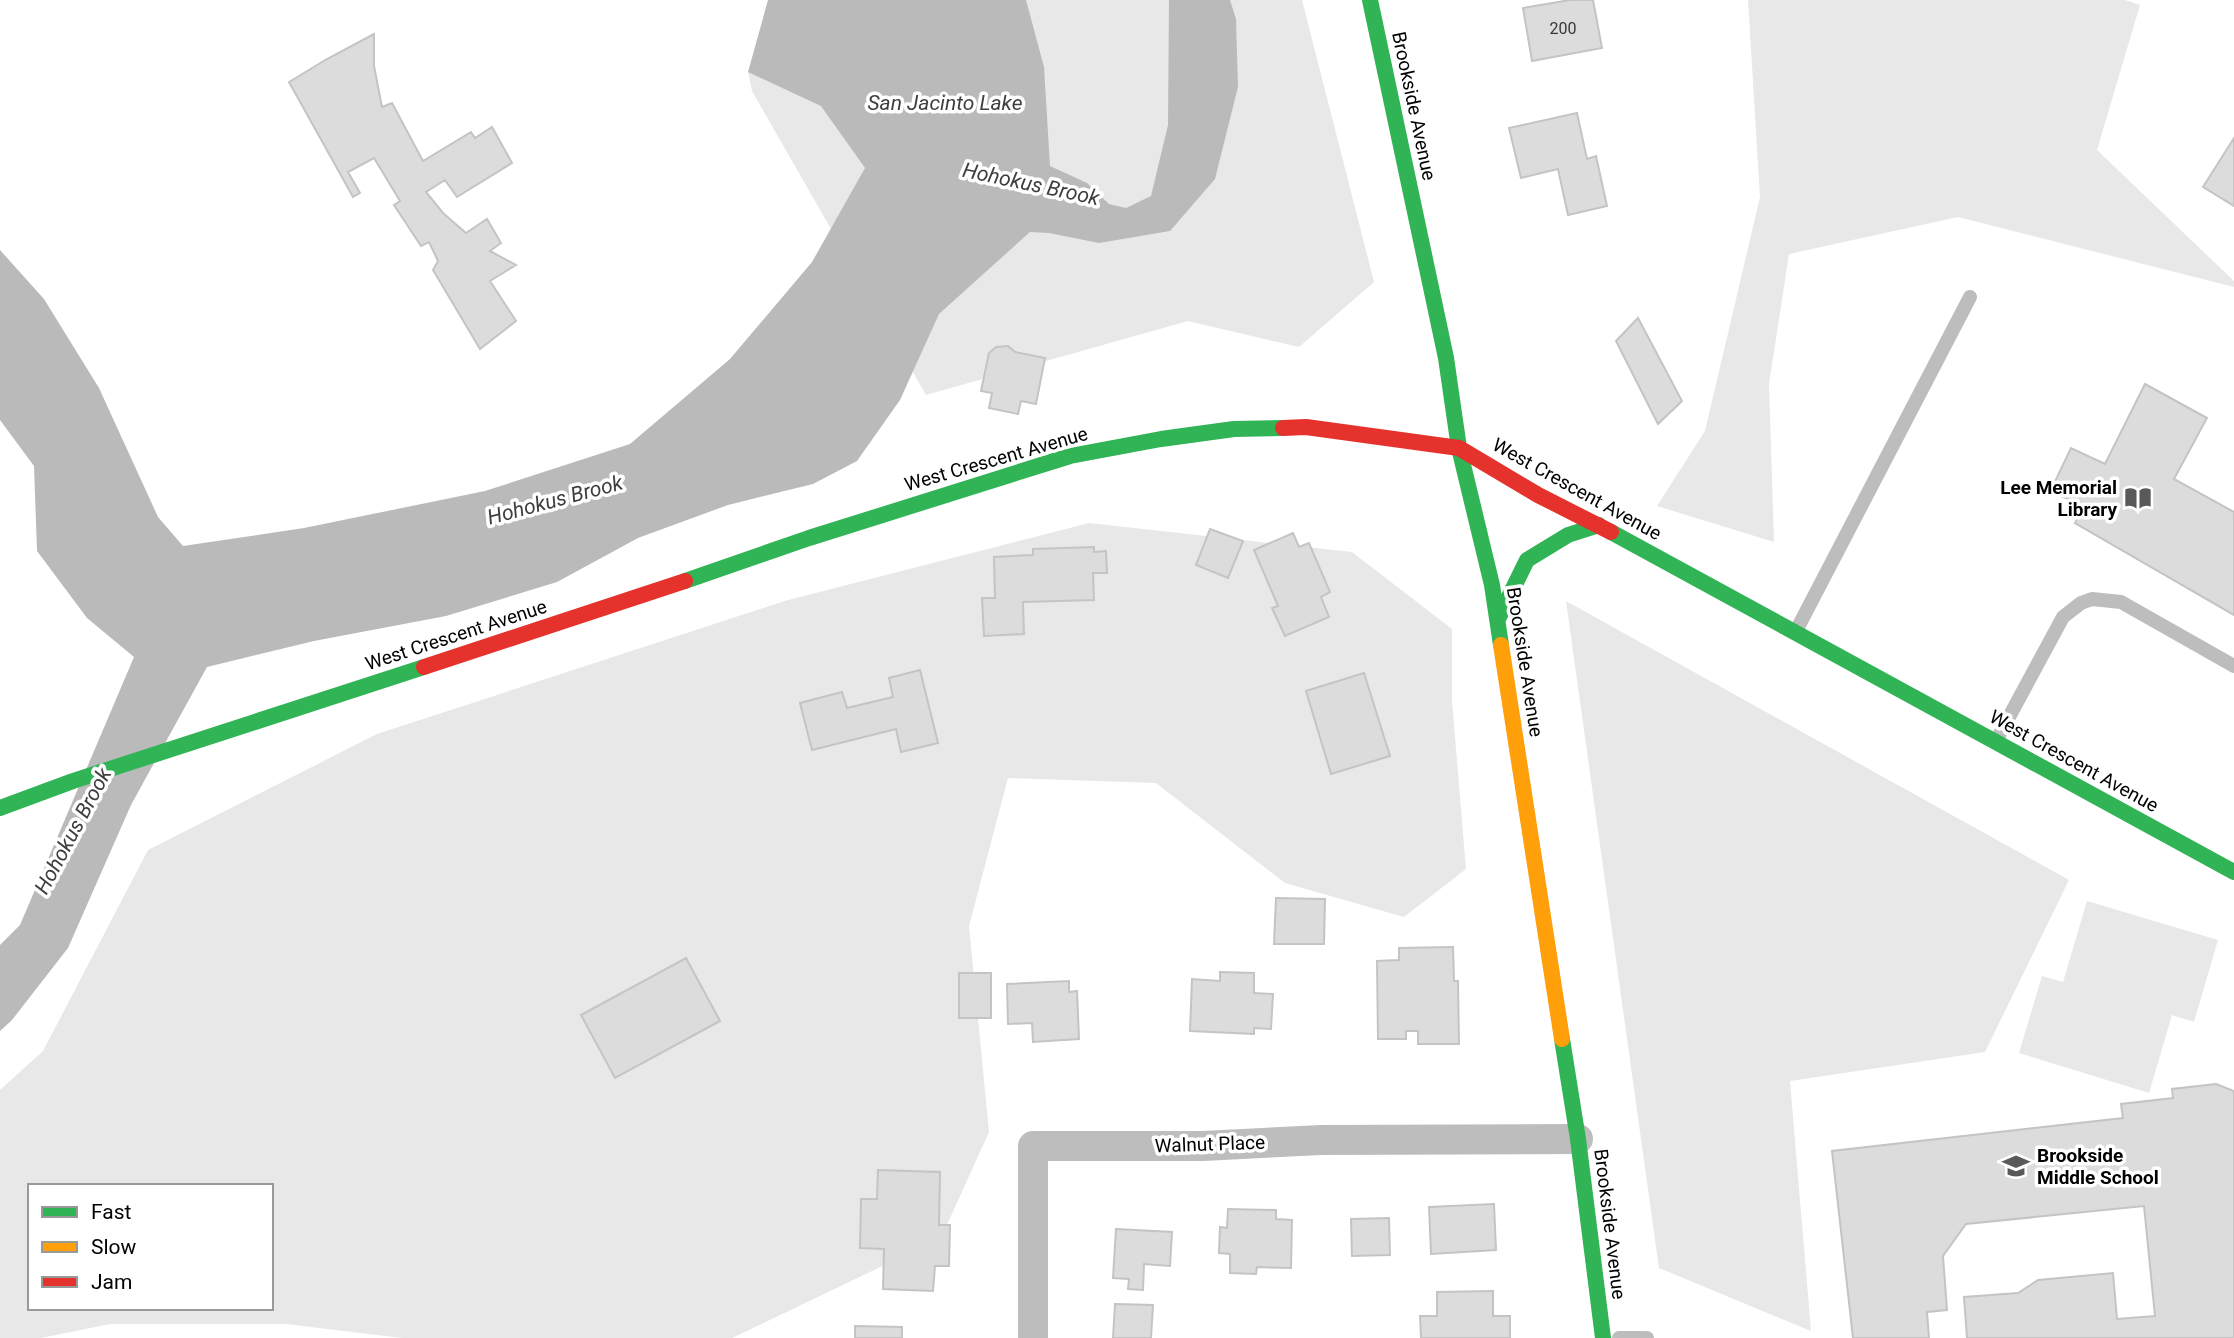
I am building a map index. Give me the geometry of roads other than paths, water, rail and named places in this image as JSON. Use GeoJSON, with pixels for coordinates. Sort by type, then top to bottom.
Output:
{"type":"FeatureCollection","features":[{"type":"Feature","properties":{"kind":"main road","name":"Brookside Avenue"},"geometry":{"type":"LineString","coordinates":[[1370,0],[1446,358],[1459,448],[1498,619],[1578,1139],[1603,1338]]}},
{"type":"Feature","properties":{"kind":"main road","name":"West Crescent Avenue"},"geometry":{"type":"LineString","coordinates":[[0,808],[170,749],[617,605],[809,538],[1070,456],[1234,429],[1294,427],[1459,448],[1538,495],[1598,525],[2234,872]]}},
{"type":"Feature","properties":{"kind":"main road"},"geometry":{"type":"LineString","coordinates":[[1498,619],[1527,560],[1568,535],[1598,525]]}},
{"type":"Feature","properties":{"kind":"street","name":"Walnut Place"},"geometry":{"type":"LineString","coordinates":[[1033,1338],[1033,1146],[1203,1146],[1321,1140],[1578,1139]]}},
{"type":"Feature","properties":{"kind":"lane"},"geometry":{"type":"LineString","coordinates":[[1795,632],[1970,297]]}},
{"type":"Feature","properties":{"kind":"lane"},"geometry":{"type":"LineString","coordinates":[[1996,743],[2063,617],[2081,603],[2092,599],[2121,602],[2234,666]]}},
{"type":"Feature","properties":{"kind":"lane"},"geometry":{"type":"LineString","coordinates":[[1619,1338],[1647,1338]]}},
{"type":"Feature","properties":{"kind":"water","name":"San Jacinto Lake"},"geometry":{"type":"Polygon","coordinates":[[[768,0],[1026,0],[1044,67],[1050,166],[1087,183],[1109,204],[1126,208],[1151,196],[1168,125],[1169,0],[1230,0],[1236,19],[1238,87],[1215,179],[1170,231],[1099,243],[1030,232],[939,314],[900,400],[857,461],[813,484],[728,505],[638,538],[557,582],[446,616],[314,641],[207,667],[131,805],[68,948],[12,1020],[0,1031],[0,945],[20,925],[134,657],[87,618],[37,551],[34,466],[0,420],[0,250],[44,299],[99,388],[158,517],[183,546],[304,528],[485,491],[630,444],[730,359],[812,262],[865,168],[821,106],[748,72],[768,0]]]}},
{"type":"Feature","properties":{"kind":"place","name":"Lee Memorial Library"},"geometry":{"type":"Point","coordinates":[2138,498]}},
{"type":"Feature","properties":{"kind":"place","name":"Brookside Middle School"},"geometry":{"type":"Point","coordinates":[2016,1166]}},
{"type":"Feature","properties":{"kind":"water label","name":"Hohokus Brook"},"geometry":{"type":"Point","coordinates":[1031,184]}},
{"type":"Feature","properties":{"kind":"water label","name":"Hohokus Brook"},"geometry":{"type":"Point","coordinates":[555,500]}},
{"type":"Feature","properties":{"kind":"water label","name":"Hohokus Brook"},"geometry":{"type":"Point","coordinates":[73,831]}}]}
